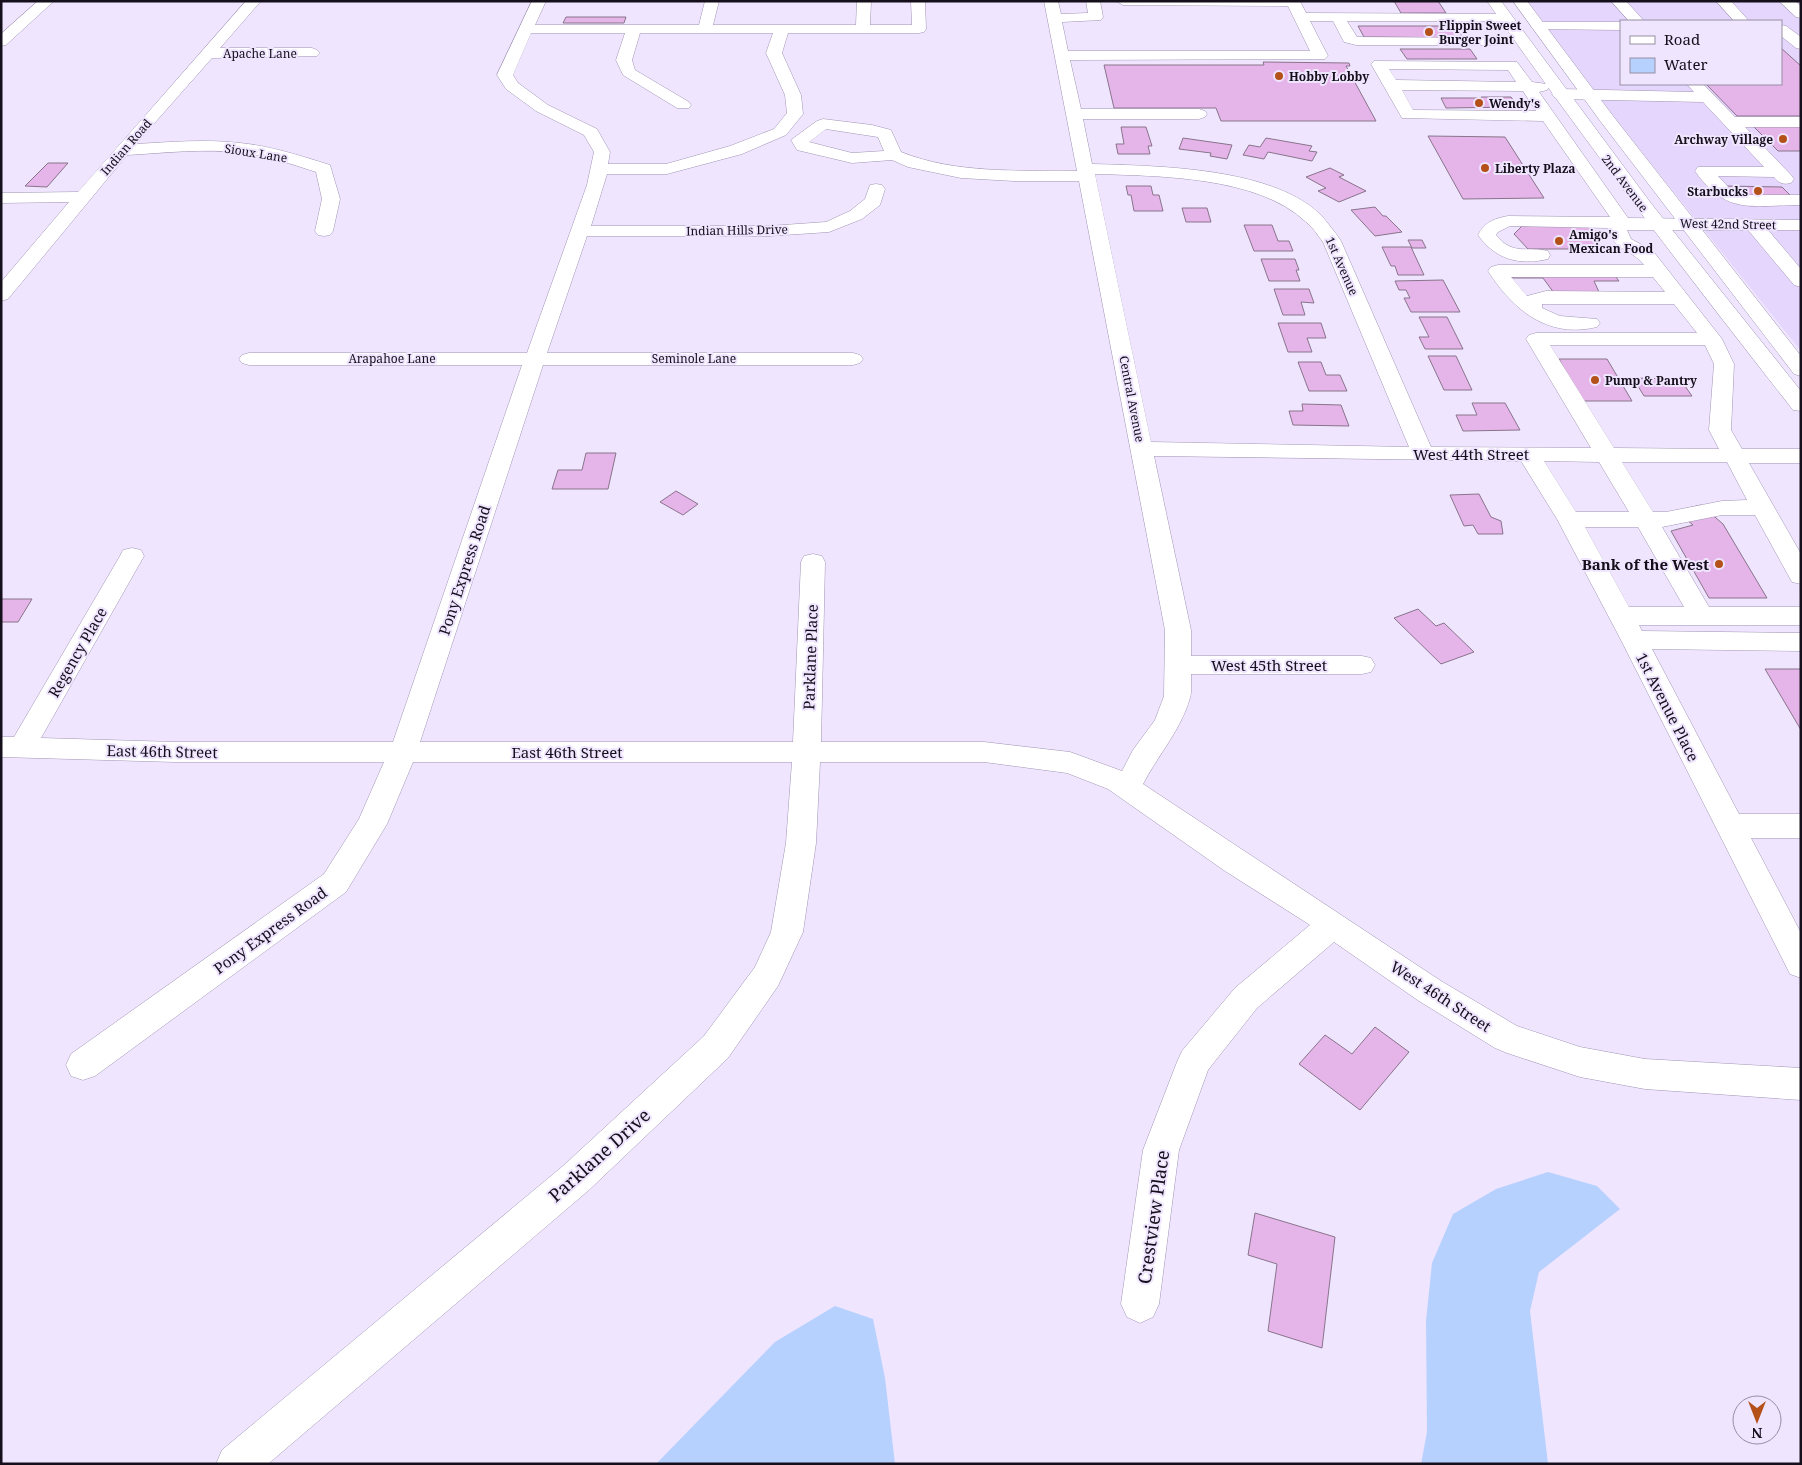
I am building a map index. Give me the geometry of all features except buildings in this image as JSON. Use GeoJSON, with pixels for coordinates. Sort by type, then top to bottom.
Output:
{"type":"FeatureCollection","features":[{"type":"Feature","properties":{"kind":"street"},"geometry":{"type":"LineString","coordinates":[[1,42],[47,1]]}},
{"type":"Feature","properties":{"kind":"street","name":"Indian Road"},"geometry":{"type":"LineString","coordinates":[[1,295],[122,150],[254,1]]}},
{"type":"Feature","properties":{"kind":"street","name":"Pony Express Road"},"geometry":{"type":"LineString","coordinates":[[83,1065],[335,883],[372,824],[403,752],[535,358],[596,185],[599,169],[602,152],[591,132],[542,108],[512,86],[505,75],[539,1]]}},
{"type":"Feature","properties":{"kind":"street"},"geometry":{"type":"LineString","coordinates":[[705,29],[712,1]]}},
{"type":"Feature","properties":{"kind":"street"},"geometry":{"type":"LineString","coordinates":[[863,29],[864,1]]}},
{"type":"Feature","properties":{"kind":"street"},"geometry":{"type":"LineString","coordinates":[[527,28],[919,29],[918,1]]}},
{"type":"Feature","properties":{"kind":"street"},"geometry":{"type":"LineString","coordinates":[[1052,9],[1096,18],[1092,1]]}},
{"type":"Feature","properties":{"kind":"street"},"geometry":{"type":"LineString","coordinates":[[1062,55],[1320,56],[1293,2],[1123,1]]}},
{"type":"Feature","properties":{"kind":"street"},"geometry":{"type":"LineString","coordinates":[[1459,1],[1497,44],[1623,223],[1617,229],[1623,242],[1652,263],[1712,339],[1724,364],[1720,430],[1801,576]]}},
{"type":"Feature","properties":{"kind":"street","name":"2nd Avenue"},"geometry":{"type":"LineString","coordinates":[[1494,1],[1595,143],[1801,405]]}},
{"type":"Feature","properties":{"kind":"street","name":"2nd Avenue"},"geometry":{"type":"LineString","coordinates":[[1520,1],[1588,94],[1801,370]]}},
{"type":"Feature","properties":{"kind":"street"},"geometry":{"type":"LineString","coordinates":[[1618,1],[1636,20]]}},
{"type":"Feature","properties":{"kind":"street"},"geometry":{"type":"LineString","coordinates":[[1723,1],[1741,20]]}},
{"type":"Feature","properties":{"kind":"street"},"geometry":{"type":"LineString","coordinates":[[1786,1],[1801,14]]}},
{"type":"Feature","properties":{"kind":"street"},"geometry":{"type":"LineString","coordinates":[[1386,3],[1396,17]]}},
{"type":"Feature","properties":{"kind":"street","name":"Central Avenue"},"geometry":{"type":"LineString","coordinates":[[1052,9],[1087,173],[1178,630],[1177,696],[1167,723],[1143,757],[1127,788]]}},
{"type":"Feature","properties":{"kind":"street"},"geometry":{"type":"LineString","coordinates":[[1301,17],[1505,18]]}},
{"type":"Feature","properties":{"kind":"street"},"geometry":{"type":"LineString","coordinates":[[1338,17],[1349,39],[1497,44],[1527,48]]}},
{"type":"Feature","properties":{"kind":"street"},"geometry":{"type":"LineString","coordinates":[[1538,26],[1620,26]]}},
{"type":"Feature","properties":{"kind":"street"},"geometry":{"type":"LineString","coordinates":[[634,28],[624,60],[628,72],[683,104]]}},
{"type":"Feature","properties":{"kind":"street"},"geometry":{"type":"LineString","coordinates":[[599,169],[667,169],[736,150],[780,132],[796,114],[793,95],[774,53],[782,29]]}},
{"type":"Feature","properties":{"kind":"street"},"geometry":{"type":"LineString","coordinates":[[1782,29],[1801,46]]}},
{"type":"Feature","properties":{"kind":"street"},"geometry":{"type":"LineString","coordinates":[[1366,41],[1408,115],[1546,114]]}},
{"type":"Feature","properties":{"kind":"street","name":"Apache Lane"},"geometry":{"type":"LineString","coordinates":[[208,53],[312,53]]}},
{"type":"Feature","properties":{"kind":"street"},"geometry":{"type":"LineString","coordinates":[[1379,64],[1512,65]]}},
{"type":"Feature","properties":{"kind":"street"},"geometry":{"type":"LineString","coordinates":[[1696,85],[1731,122],[1780,167],[1801,195]]}},
{"type":"Feature","properties":{"kind":"street"},"geometry":{"type":"LineString","coordinates":[[1394,91],[1527,86],[1588,94],[1707,97]]}},
{"type":"Feature","properties":{"kind":"street"},"geometry":{"type":"LineString","coordinates":[[1073,114],[1199,114]]}},
{"type":"Feature","properties":{"kind":"street"},"geometry":{"type":"LineString","coordinates":[[1731,122],[1801,122]]}},
{"type":"Feature","properties":{"kind":"street"},"geometry":{"type":"LineString","coordinates":[[823,124],[872,130],[885,134],[894,155],[852,158],[802,146],[799,140],[823,124]]}},
{"type":"Feature","properties":{"kind":"street"},"geometry":{"type":"LineString","coordinates":[[1564,139],[1595,143]]}},
{"type":"Feature","properties":{"kind":"street","name":"Sioux Lane"},"geometry":{"type":"LineString","coordinates":[[122,150],[197,146],[241,148],[286,157],[324,169],[331,199],[324,231]]}},
{"type":"Feature","properties":{"kind":"street","name":"1st Avenue"},"geometry":{"type":"LineString","coordinates":[[894,155],[908,163],[950,171],[1173,172],[1226,180],[1279,196],[1297,206],[1320,224],[1332,241],[1422,454]]}},
{"type":"Feature","properties":{"kind":"street"},"geometry":{"type":"LineString","coordinates":[[1780,167],[1704,172],[1723,194],[1729,198],[1739,200],[1801,200]]}},
{"type":"Feature","properties":{"kind":"street","name":"Indian Hills Drive"},"geometry":{"type":"LineString","coordinates":[[579,231],[769,231],[829,227],[856,216],[874,201],[876,189]]}},
{"type":"Feature","properties":{"kind":"street"},"geometry":{"type":"LineString","coordinates":[[1,198],[82,198]]}},
{"type":"Feature","properties":{"kind":"street","name":"West 42nd Street"},"geometry":{"type":"LineString","coordinates":[[1652,263],[1508,254],[1496,247],[1487,235],[1491,228],[1508,221],[1801,225]]}},
{"type":"Feature","properties":{"kind":"street"},"geometry":{"type":"LineString","coordinates":[[1753,224],[1801,281]]}},
{"type":"Feature","properties":{"kind":"street"},"geometry":{"type":"LineString","coordinates":[[1652,263],[1498,271],[1506,284],[1531,309],[1548,319],[1564,323],[1698,322]]}},
{"type":"Feature","properties":{"kind":"street"},"geometry":{"type":"LineString","coordinates":[[1531,309],[1533,300],[1546,298],[1680,298]]}},
{"type":"Feature","properties":{"kind":"street"},"geometry":{"type":"LineString","coordinates":[[1701,615],[1646,520],[1536,339],[1712,339]]}},
{"type":"Feature","properties":{"kind":"street","name":"Seminole Lane"},"geometry":{"type":"LineString","coordinates":[[535,358],[853,358]]}},
{"type":"Feature","properties":{"kind":"street","name":"Arapahoe Lane"},"geometry":{"type":"LineString","coordinates":[[249,359],[535,358]]}},
{"type":"Feature","properties":{"kind":"street","name":"West 44th Street"},"geometry":{"type":"LineString","coordinates":[[1142,449],[1422,454],[1801,456]]}},
{"type":"Feature","properties":{"kind":"street","name":"1st Avenue Place"},"geometry":{"type":"LineString","coordinates":[[1528,454],[1569,519],[1634,640],[1801,964]]}},
{"type":"Feature","properties":{"kind":"street"},"geometry":{"type":"LineString","coordinates":[[1569,519],[1666,520],[1722,508],[1762,507]]}},
{"type":"Feature","properties":{"kind":"street","name":"Regency Place"},"geometry":{"type":"LineString","coordinates":[[12,747],[132,556]]}},
{"type":"Feature","properties":{"kind":"street","name":"Parklane Place"},"geometry":{"type":"LineString","coordinates":[[807,752],[813,562]]}},
{"type":"Feature","properties":{"kind":"street"},"geometry":{"type":"LineString","coordinates":[[1620,616],[1801,616]]}},
{"type":"Feature","properties":{"kind":"street"},"geometry":{"type":"LineString","coordinates":[[1634,640],[1801,642]]}},
{"type":"Feature","properties":{"kind":"street","name":"West 45th Street"},"geometry":{"type":"LineString","coordinates":[[1177,665],[1362,665]]}},
{"type":"Feature","properties":{"kind":"street","name":"East 46th Street"},"geometry":{"type":"LineString","coordinates":[[12,747],[175,752],[984,752],[1070,763],[1118,781],[1127,788]]}},
{"type":"Feature","properties":{"kind":"street","name":"Parklane Drive"},"geometry":{"type":"LineString","coordinates":[[236,1464],[576,1178],[716,1046],[767,976],[787,932],[801,843],[807,752]]}},
{"type":"Feature","properties":{"kind":"street","name":"West 46th Street"},"geometry":{"type":"LineString","coordinates":[[1127,788],[1236,862],[1333,924],[1430,991],[1507,1038],[1580,1062],[1645,1074],[1801,1084]]}},
{"type":"Feature","properties":{"kind":"street"},"geometry":{"type":"LineString","coordinates":[[1730,826],[1801,826]]}},
{"type":"Feature","properties":{"kind":"street","name":"Crestview Place"},"geometry":{"type":"LineString","coordinates":[[1140,1304],[1160,1150],[1194,1062],[1246,998],[1333,924]]}},
{"type":"Feature","properties":{"kind":"shaded area"},"geometry":{"type":"Polygon","coordinates":[[[1521,1],[1801,1],[1801,351],[1521,1]]]}},
{"type":"Feature","properties":{"kind":"water"},"geometry":{"type":"Polygon","coordinates":[[[1548,1172],[1597,1186],[1620,1209],[1539,1272],[1530,1311],[1548,1464],[1421,1464],[1427,1432],[1426,1321],[1432,1263],[1453,1214],[1496,1189],[1548,1172]]]}},
{"type":"Feature","properties":{"kind":"water"},"geometry":{"type":"Polygon","coordinates":[[[835,1306],[873,1319],[885,1378],[895,1464],[656,1464],[775,1342],[835,1306]]]}},
{"type":"Feature","properties":{"kind":"place","name":"Flippin Sweet Burger Joint"},"geometry":{"type":"Point","coordinates":[1429,32]}},
{"type":"Feature","properties":{"kind":"place","name":"Hobby Lobby"},"geometry":{"type":"Point","coordinates":[1279,76]}},
{"type":"Feature","properties":{"kind":"place","name":"Wendy's"},"geometry":{"type":"Point","coordinates":[1479,103]}},
{"type":"Feature","properties":{"kind":"place","name":"Archway Village"},"geometry":{"type":"Point","coordinates":[1783,139]}},
{"type":"Feature","properties":{"kind":"place","name":"Liberty Plaza"},"geometry":{"type":"Point","coordinates":[1485,168]}},
{"type":"Feature","properties":{"kind":"place","name":"Starbucks"},"geometry":{"type":"Point","coordinates":[1758,191]}},
{"type":"Feature","properties":{"kind":"place","name":"Amigo's Mexican Food"},"geometry":{"type":"Point","coordinates":[1559,241]}},
{"type":"Feature","properties":{"kind":"place","name":"Pump & Pantry"},"geometry":{"type":"Point","coordinates":[1595,380]}},
{"type":"Feature","properties":{"kind":"place","name":"Bank of the West"},"geometry":{"type":"Point","coordinates":[1719,564]}}]}
